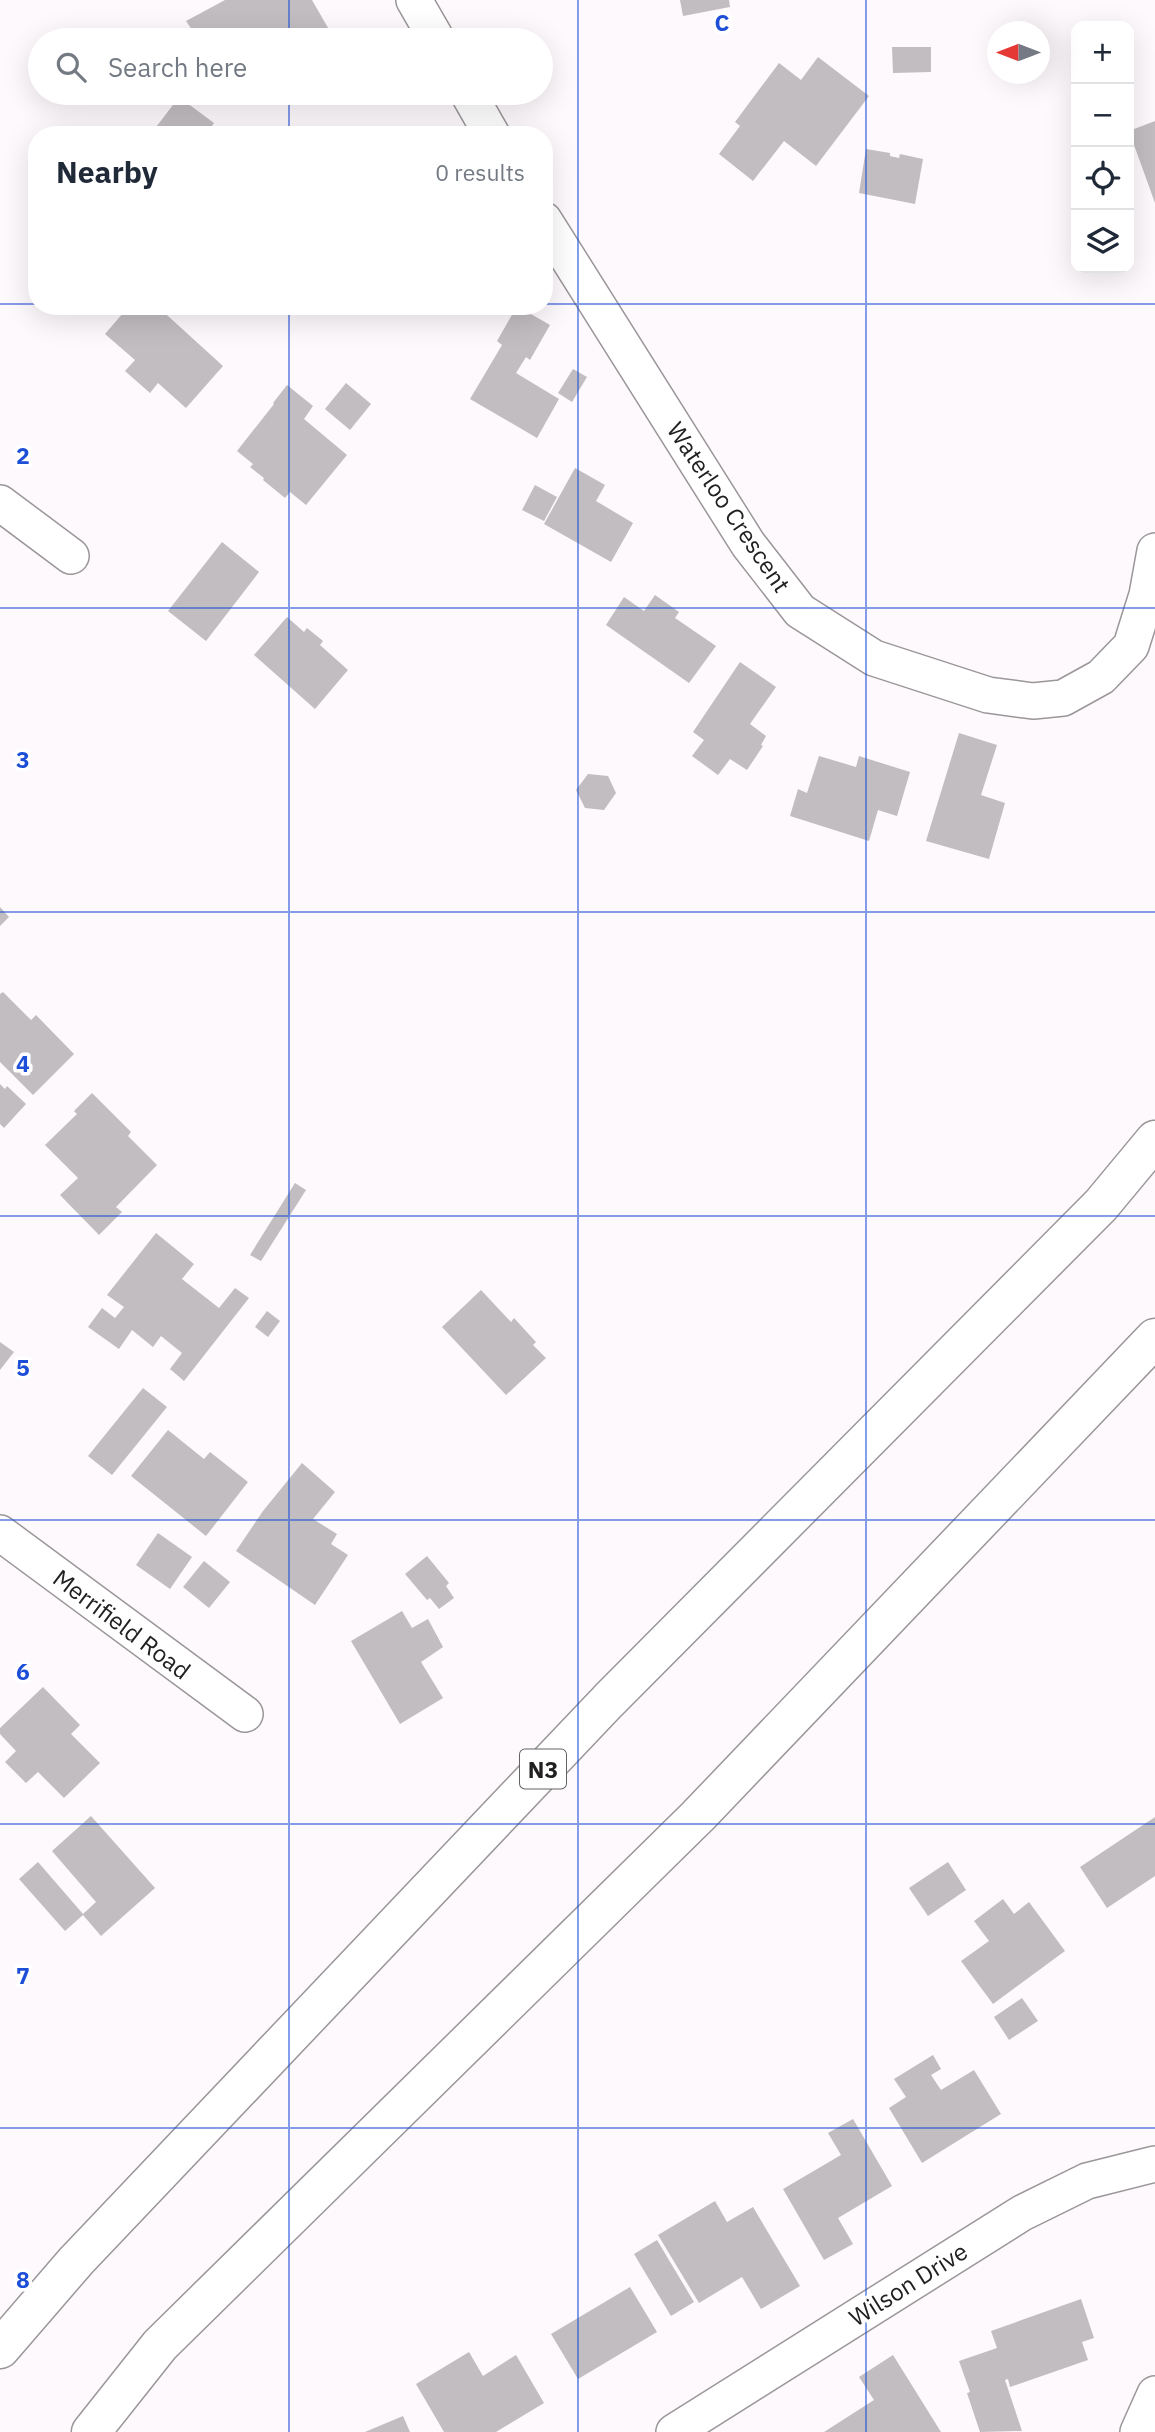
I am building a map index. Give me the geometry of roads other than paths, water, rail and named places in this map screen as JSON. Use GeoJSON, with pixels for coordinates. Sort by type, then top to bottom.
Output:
{"type":"FeatureCollection","features":[{"type":"Feature","properties":{"kind":"highway","name":"N3"},"geometry":{"type":"LineString","coordinates":[[0,2348],[76,2261],[589,1721],[1101,1205],[1155,1140]]}},
{"type":"Feature","properties":{"kind":"highway"},"geometry":{"type":"LineString","coordinates":[[91,2432],[160,2345],[698,1816],[1155,1338]]}},
{"type":"Feature","properties":{"kind":"street"},"geometry":{"type":"LineString","coordinates":[[414,0],[430,28]]}},
{"type":"Feature","properties":{"kind":"street"},"geometry":{"type":"LineString","coordinates":[[475,105],[487,126]]}},
{"type":"Feature","properties":{"kind":"street","name":"Waterloo Crescent"},"geometry":{"type":"LineString","coordinates":[[553,234],[748,544],[800,611],[874,658],[988,695],[1032,701],[1063,698],[1101,677],[1131,646],[1147,595],[1155,551]]}},
{"type":"Feature","properties":{"kind":"street"},"geometry":{"type":"LineString","coordinates":[[0,503],[71,556]]}},
{"type":"Feature","properties":{"kind":"street","name":"Merrifield Road"},"geometry":{"type":"LineString","coordinates":[[0,1533],[245,1714]]}},
{"type":"Feature","properties":{"kind":"street","name":"Wilson Drive"},"geometry":{"type":"LineString","coordinates":[[674,2432],[1022,2213],[1087,2181],[1155,2164]]}},
{"type":"Feature","properties":{"kind":"street"},"geometry":{"type":"LineString","coordinates":[[1138,2432],[1155,2394]]}}]}
